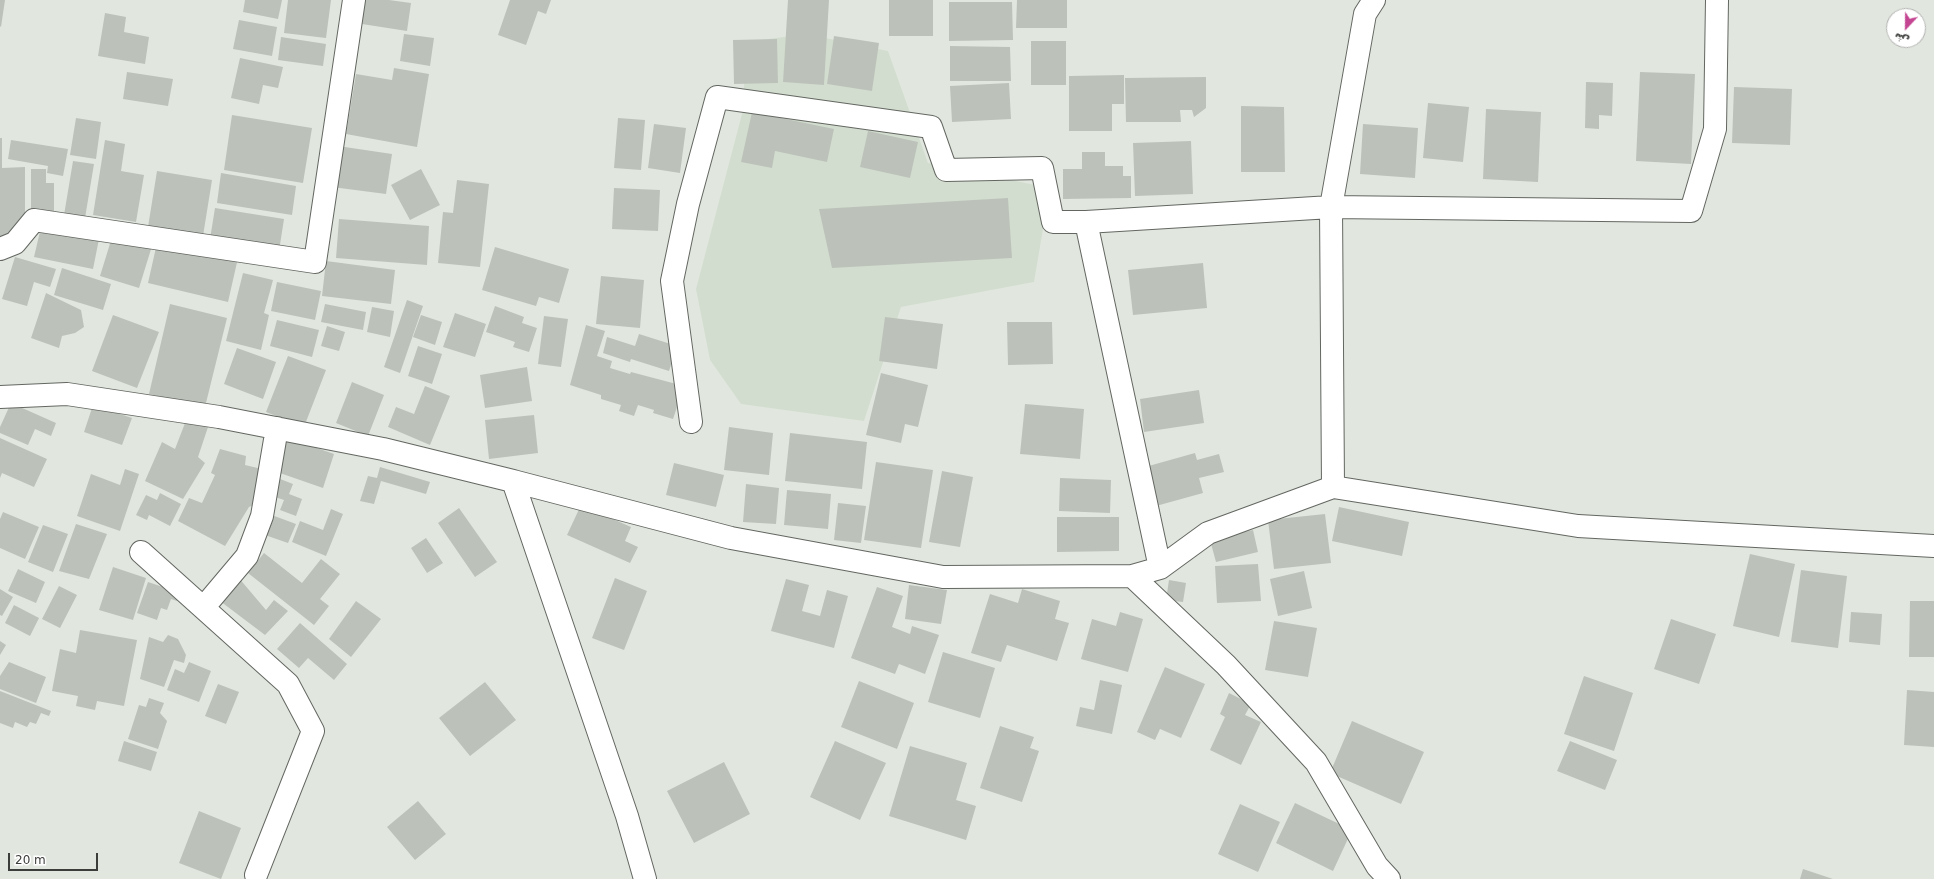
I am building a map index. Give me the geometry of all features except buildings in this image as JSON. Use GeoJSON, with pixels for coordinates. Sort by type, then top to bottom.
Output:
{"type":"FeatureCollection","features":[{"type":"Feature","properties":{"kind":"street"},"geometry":{"type":"LineString","coordinates":[[0,249],[14,243],[34,220],[315,262],[354,0]]}},
{"type":"Feature","properties":{"kind":"street"},"geometry":{"type":"LineString","coordinates":[[1333,487],[1331,207],[1365,14],[1374,0]]}},
{"type":"Feature","properties":{"kind":"street"},"geometry":{"type":"LineString","coordinates":[[691,422],[672,281],[688,204],[718,97],[931,127],[946,170],[1042,168],[1052,222],[1086,222],[1331,207],[1691,211],[1715,129],[1717,0]]}},
{"type":"Feature","properties":{"kind":"street"},"geometry":{"type":"LineString","coordinates":[[1086,222],[1160,568]]}},
{"type":"Feature","properties":{"kind":"street"},"geometry":{"type":"LineString","coordinates":[[0,397],[67,394],[219,417],[277,428],[383,449],[513,481],[731,538],[943,577],[1132,576],[1160,568],[1208,533],[1333,487],[1578,526],[1934,546]]}},
{"type":"Feature","properties":{"kind":"street"},"geometry":{"type":"LineString","coordinates":[[204,607],[247,556],[262,516],[277,428]]}},
{"type":"Feature","properties":{"kind":"street"},"geometry":{"type":"LineString","coordinates":[[513,481],[627,816],[645,879]]}},
{"type":"Feature","properties":{"kind":"street"},"geometry":{"type":"LineString","coordinates":[[141,552],[288,684],[313,731],[256,875]]}},
{"type":"Feature","properties":{"kind":"street"},"geometry":{"type":"LineString","coordinates":[[1132,576],[1226,665],[1316,762],[1377,866],[1389,879]]}},
{"type":"Feature","properties":{"kind":"shaded area"},"geometry":{"type":"Polygon","coordinates":[[[806,34],[888,51],[928,163],[1050,188],[1034,282],[901,307],[864,421],[741,404],[710,360],[696,289],[743,110],[746,42],[806,34]]]}}]}
